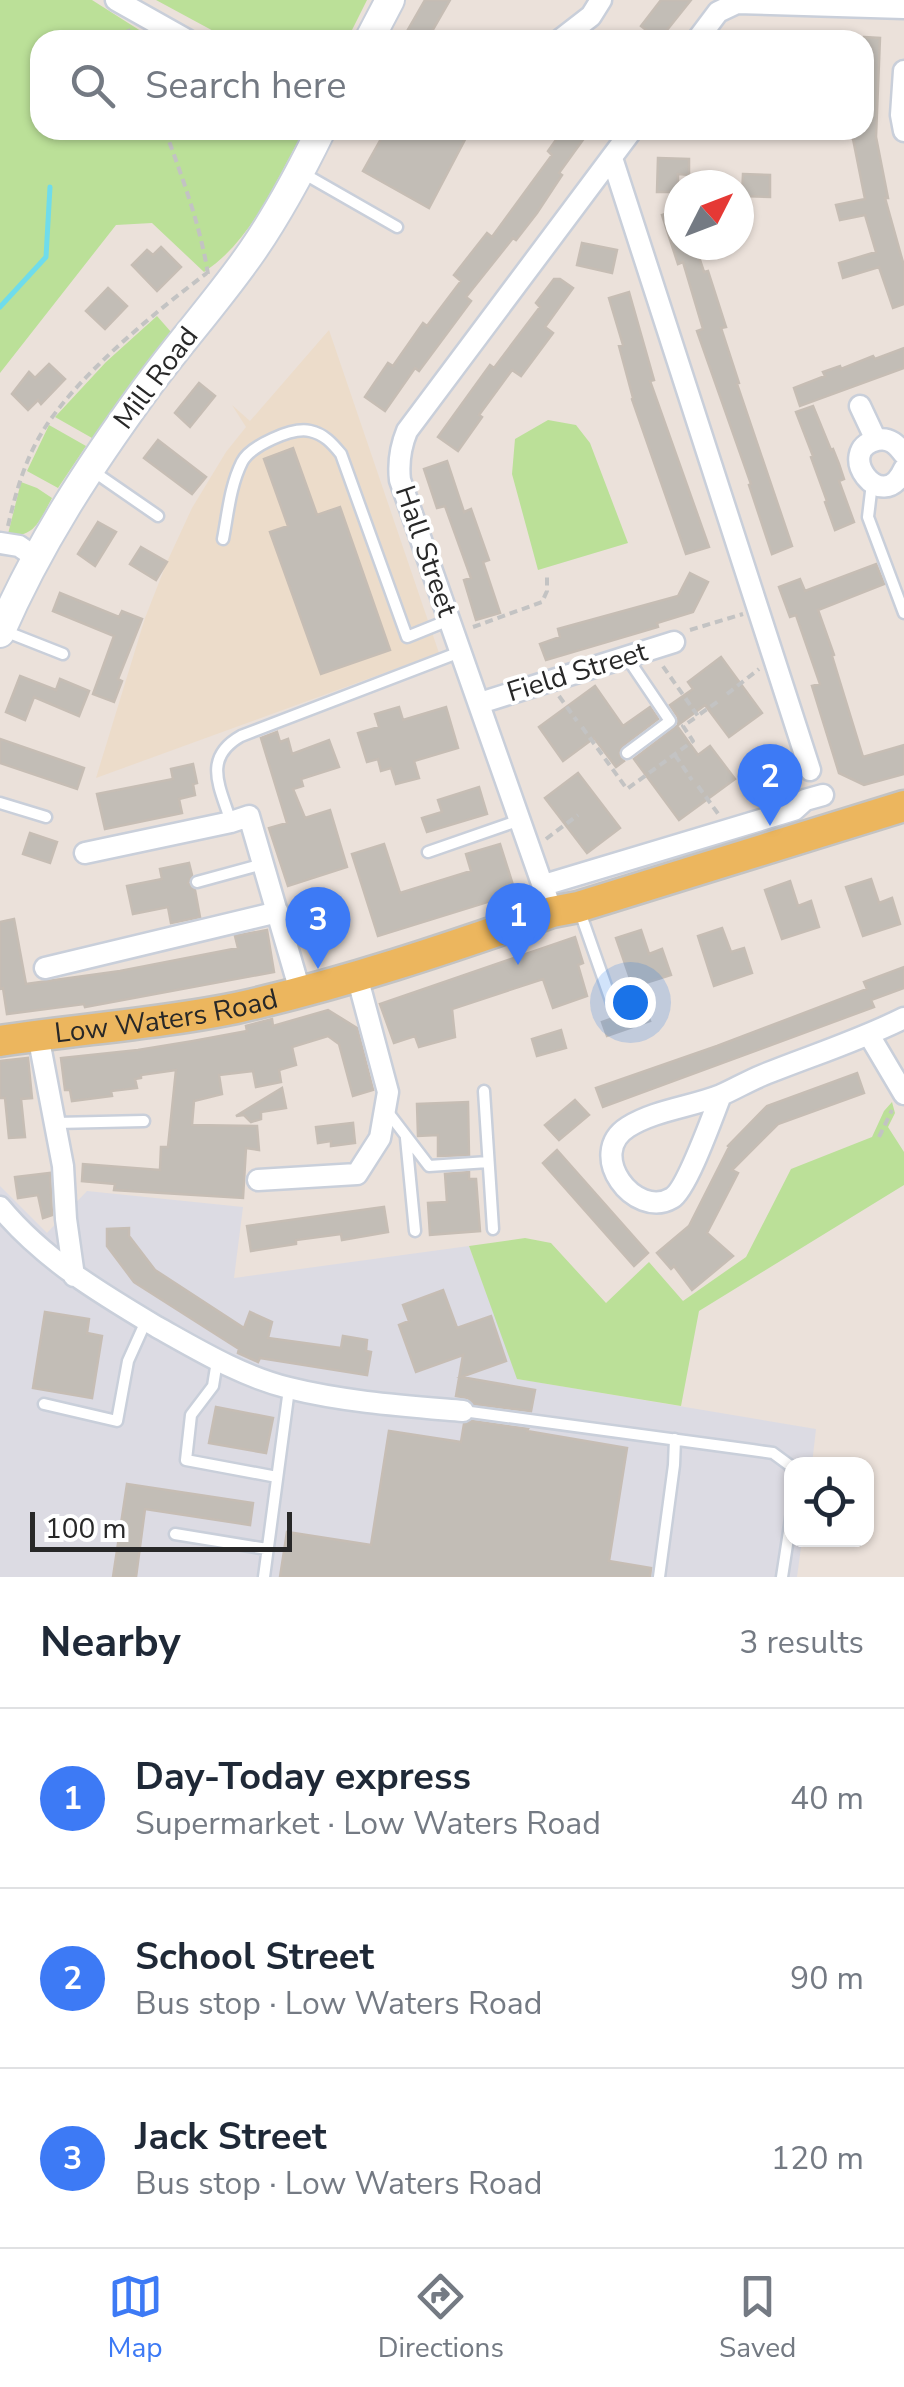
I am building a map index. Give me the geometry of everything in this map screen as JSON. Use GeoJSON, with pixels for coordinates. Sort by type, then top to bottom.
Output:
{"type":"FeatureCollection","features":[{"type":"Feature","properties":{"kind":"main road"},"geometry":{"type":"LineString","coordinates":[[374,30],[390,0]]}},
{"type":"Feature","properties":{"kind":"main road","name":"Mill Road"},"geometry":{"type":"LineString","coordinates":[[1,631],[35,557],[89,469],[254,249],[316,140]]}},
{"type":"Feature","properties":{"kind":"main road","name":"Low Waters Road"},"geometry":{"type":"LineString","coordinates":[[0,1040],[236,1008],[357,976],[558,901],[904,806]]}},
{"type":"Feature","properties":{"kind":"street"},"geometry":{"type":"LineString","coordinates":[[116,0],[169,30]]}},
{"type":"Feature","properties":{"kind":"street"},"geometry":{"type":"LineString","coordinates":[[573,30],[591,16],[601,0]]}},
{"type":"Feature","properties":{"kind":"street"},"geometry":{"type":"LineString","coordinates":[[705,30],[718,12],[738,3],[904,8]]}},
{"type":"Feature","properties":{"kind":"street"},"geometry":{"type":"LineString","coordinates":[[903,123],[904,72]]}},
{"type":"Feature","properties":{"kind":"street","name":"Hall Street"},"geometry":{"type":"LineString","coordinates":[[558,901],[531,849],[400,480],[398,464],[407,431],[625,140]]}},
{"type":"Feature","properties":{"kind":"street"},"geometry":{"type":"LineString","coordinates":[[612,158],[810,770]]}},
{"type":"Feature","properties":{"kind":"street"},"geometry":{"type":"LineString","coordinates":[[860,406],[876,440]]}},
{"type":"Feature","properties":{"kind":"street"},"geometry":{"type":"LineString","coordinates":[[900,481],[882,486],[872,483],[863,476],[860,454],[876,440],[888,440],[904,454]]}},
{"type":"Feature","properties":{"kind":"street"},"geometry":{"type":"LineString","coordinates":[[1,543],[19,546],[35,557]]}},
{"type":"Feature","properties":{"kind":"street","name":"Field Street"},"geometry":{"type":"LineString","coordinates":[[480,702],[674,642]]}},
{"type":"Feature","properties":{"kind":"street","name":"Low Waters Road"},"geometry":{"type":"LineString","coordinates":[[558,901],[730,829],[794,810],[806,800],[823,795]]}},
{"type":"Feature","properties":{"kind":"street"},"geometry":{"type":"LineString","coordinates":[[85,852],[240,819],[264,864],[300,991]]}},
{"type":"Feature","properties":{"kind":"street"},"geometry":{"type":"LineString","coordinates":[[45,968],[278,912]]}},
{"type":"Feature","properties":{"kind":"street"},"geometry":{"type":"LineString","coordinates":[[258,1180],[357,1174],[380,1138],[388,1092],[357,976]]}},
{"type":"Feature","properties":{"kind":"street"},"geometry":{"type":"LineString","coordinates":[[721,1095],[682,1186],[671,1199],[640,1198],[622,1186],[612,1166],[612,1147],[622,1130],[721,1095],[760,1076],[869,1036],[904,1018]]}},
{"type":"Feature","properties":{"kind":"street"},"geometry":{"type":"LineString","coordinates":[[38,1035],[63,1166],[74,1276]]}},
{"type":"Feature","properties":{"kind":"street"},"geometry":{"type":"LineString","coordinates":[[869,1036],[903,1094]]}},
{"type":"Feature","properties":{"kind":"street"},"geometry":{"type":"LineString","coordinates":[[0,1207],[74,1276],[217,1361],[289,1388],[387,1405],[463,1412]]}},
{"type":"Feature","properties":{"kind":"lane"},"geometry":{"type":"LineString","coordinates":[[300,172],[397,227]]}},
{"type":"Feature","properties":{"kind":"lane"},"geometry":{"type":"LineString","coordinates":[[223,539],[234,482],[244,457],[272,438],[307,430],[329,439],[340,454],[408,637],[455,635]]}},
{"type":"Feature","properties":{"kind":"lane"},"geometry":{"type":"LineString","coordinates":[[89,469],[158,516]]}},
{"type":"Feature","properties":{"kind":"lane"},"geometry":{"type":"LineString","coordinates":[[872,483],[868,517],[904,613]]}},
{"type":"Feature","properties":{"kind":"lane"},"geometry":{"type":"LineString","coordinates":[[1,631],[63,654]]}},
{"type":"Feature","properties":{"kind":"lane"},"geometry":{"type":"LineString","coordinates":[[240,819],[216,776],[218,754],[228,743],[455,635]]}},
{"type":"Feature","properties":{"kind":"lane"},"geometry":{"type":"LineString","coordinates":[[626,656],[670,720],[627,753]]}},
{"type":"Feature","properties":{"kind":"lane"},"geometry":{"type":"LineString","coordinates":[[0,803],[46,817]]}},
{"type":"Feature","properties":{"kind":"lane"},"geometry":{"type":"LineString","coordinates":[[428,852],[521,820]]}},
{"type":"Feature","properties":{"kind":"lane"},"geometry":{"type":"LineString","coordinates":[[197,882],[264,864]]}},
{"type":"Feature","properties":{"kind":"lane"},"geometry":{"type":"LineString","coordinates":[[558,901],[614,1010]]}},
{"type":"Feature","properties":{"kind":"lane"},"geometry":{"type":"LineString","coordinates":[[484,1091],[493,1229]]}},
{"type":"Feature","properties":{"kind":"lane"},"geometry":{"type":"LineString","coordinates":[[385,1108],[429,1166],[488,1162]]}},
{"type":"Feature","properties":{"kind":"lane"},"geometry":{"type":"LineString","coordinates":[[55,1123],[144,1121]]}},
{"type":"Feature","properties":{"kind":"lane"},"geometry":{"type":"LineString","coordinates":[[406,1136],[415,1232]]}},
{"type":"Feature","properties":{"kind":"lane"},"geometry":{"type":"LineString","coordinates":[[44,1404],[118,1420],[128,1360],[147,1320]]}},
{"type":"Feature","properties":{"kind":"lane"},"geometry":{"type":"LineString","coordinates":[[217,1361],[212,1386],[191,1415],[186,1460],[277,1477]]}},
{"type":"Feature","properties":{"kind":"lane"},"geometry":{"type":"LineString","coordinates":[[264,1577],[289,1388]]}},
{"type":"Feature","properties":{"kind":"lane"},"geometry":{"type":"LineString","coordinates":[[463,1412],[772,1454],[784,1462]]}},
{"type":"Feature","properties":{"kind":"lane"},"geometry":{"type":"LineString","coordinates":[[659,1577],[675,1439]]}},
{"type":"Feature","properties":{"kind":"lane"},"geometry":{"type":"LineString","coordinates":[[175,1534],[268,1549]]}},
{"type":"Feature","properties":{"kind":"lane"},"geometry":{"type":"LineString","coordinates":[[782,1577],[787,1547]]}},
{"type":"Feature","properties":{"kind":"path"},"geometry":{"type":"LineString","coordinates":[[169,140],[203,244],[212,304]]}},
{"type":"Feature","properties":{"kind":"path"},"geometry":{"type":"LineString","coordinates":[[1,543],[25,467],[46,424],[121,345],[208,272],[227,259],[239,268]]}},
{"type":"Feature","properties":{"kind":"path"},"geometry":{"type":"LineString","coordinates":[[455,635],[542,602],[548,591],[547,576]]}},
{"type":"Feature","properties":{"kind":"path"},"geometry":{"type":"LineString","coordinates":[[674,642],[686,631],[757,609]]}},
{"type":"Feature","properties":{"kind":"path"},"geometry":{"type":"LineString","coordinates":[[727,694],[773,658]]}},
{"type":"Feature","properties":{"kind":"path"},"geometry":{"type":"LineString","coordinates":[[548,681],[577,720]]}},
{"type":"Feature","properties":{"kind":"path"},"geometry":{"type":"LineString","coordinates":[[698,716],[720,700]]}},
{"type":"Feature","properties":{"kind":"path"},"geometry":{"type":"LineString","coordinates":[[675,755],[692,780]]}},
{"type":"Feature","properties":{"kind":"path"},"geometry":{"type":"LineString","coordinates":[[698,786],[730,829]]}},
{"type":"Feature","properties":{"kind":"path"},"geometry":{"type":"LineString","coordinates":[[531,849],[578,814]]}},
{"type":"Feature","properties":{"kind":"path"},"geometry":{"type":"LineString","coordinates":[[880,1137],[903,1094]]}},
{"type":"Feature","properties":{"kind":"shaded area"},"geometry":{"type":"Polygon","coordinates":[[[329,330],[439,653],[96,778],[145,618],[167,562],[192,508],[246,427],[232,405],[250,421],[329,330]]]}},
{"type":"Feature","properties":{"kind":"shaded area"},"geometry":{"type":"Polygon","coordinates":[[[0,1186],[47,1233],[87,1191],[243,1207],[234,1278],[469,1246],[518,1379],[816,1429],[813,1457],[784,1457],[784,1547],[801,1547],[797,1577],[0,1577],[0,1186]]]}},
{"type":"Feature","properties":{"kind":"green space"},"geometry":{"type":"Polygon","coordinates":[[[0,0],[92,0],[139,30],[30,30],[30,140],[299,140],[260,211],[221,259],[204,272],[152,223],[116,225],[0,373],[0,0]]]}},
{"type":"Feature","properties":{"kind":"green space"},"geometry":{"type":"Polygon","coordinates":[[[156,0],[367,0],[352,30],[212,30],[156,0]]]}},
{"type":"Feature","properties":{"kind":"green space"},"geometry":{"type":"Polygon","coordinates":[[[157,316],[171,332],[92,438],[55,417],[106,362],[157,316]]]}},
{"type":"Feature","properties":{"kind":"green space"},"geometry":{"type":"Polygon","coordinates":[[[548,420],[576,425],[590,443],[628,543],[538,570],[512,474],[515,439],[548,420]]]}},
{"type":"Feature","properties":{"kind":"green space"},"geometry":{"type":"Polygon","coordinates":[[[49,425],[86,446],[58,488],[27,471],[49,425]]]}},
{"type":"Feature","properties":{"kind":"green space"},"geometry":{"type":"Polygon","coordinates":[[[21,482],[52,498],[30,531],[8,534],[21,482]]]}},
{"type":"Feature","properties":{"kind":"green space"},"geometry":{"type":"Polygon","coordinates":[[[892,1102],[895,1113],[888,1127],[904,1152],[904,1185],[699,1311],[681,1406],[517,1379],[469,1246],[525,1238],[551,1243],[606,1303],[649,1262],[683,1301],[746,1257],[791,1169],[872,1137],[892,1102]]]}},
{"type":"Feature","properties":{"kind":"building"},"geometry":{"type":"Polygon","coordinates":[[[425,0],[450,0],[433,30],[408,30],[425,0]]]}},
{"type":"Feature","properties":{"kind":"building"},"geometry":{"type":"Polygon","coordinates":[[[661,0],[691,0],[667,30],[646,30],[641,26],[661,0]]]}},
{"type":"Feature","properties":{"kind":"building"},"geometry":{"type":"Polygon","coordinates":[[[874,38],[880,38],[876,137],[885,198],[904,266],[904,304],[893,308],[879,267],[843,278],[839,263],[876,252],[865,215],[840,220],[836,205],[865,199],[853,140],[874,140],[874,38]]]}},
{"type":"Feature","properties":{"kind":"building"},"geometry":{"type":"Polygon","coordinates":[[[380,140],[465,140],[429,208],[363,171],[380,140]]]}},
{"type":"Feature","properties":{"kind":"building"},"geometry":{"type":"Polygon","coordinates":[[[556,140],[583,140],[537,213],[466,297],[471,301],[385,411],[365,397],[388,363],[393,366],[423,323],[427,326],[461,281],[454,275],[487,233],[492,237],[552,155],[548,151],[556,140]]]}},
{"type":"Feature","properties":{"kind":"building"},"geometry":{"type":"Polygon","coordinates":[[[658,158],[689,159],[689,170],[664,170],[664,192],[657,192],[658,158]]]}},
{"type":"Feature","properties":{"kind":"building"},"geometry":{"type":"Polygon","coordinates":[[[754,174],[770,175],[770,197],[754,196],[754,174]]]}},
{"type":"Feature","properties":{"kind":"building"},"geometry":{"type":"Polygon","coordinates":[[[582,243],[617,250],[612,273],[577,265],[582,243]]]}},
{"type":"Feature","properties":{"kind":"building"},"geometry":{"type":"Polygon","coordinates":[[[161,247],[181,267],[157,291],[132,265],[147,250],[153,255],[161,247]]]}},
{"type":"Feature","properties":{"kind":"building"},"geometry":{"type":"Polygon","coordinates":[[[677,260],[700,260],[704,272],[708,271],[726,327],[721,328],[737,384],[792,546],[772,554],[697,331],[703,329],[683,262],[678,264],[677,260]]]}},
{"type":"Feature","properties":{"kind":"building"},"geometry":{"type":"Polygon","coordinates":[[[554,279],[573,288],[545,327],[553,333],[521,376],[512,370],[458,451],[438,437],[490,365],[494,368],[540,307],[536,303],[554,279]]]}},
{"type":"Feature","properties":{"kind":"building"},"geometry":{"type":"Polygon","coordinates":[[[108,288],[127,306],[105,329],[86,311],[108,288]]]}},
{"type":"Feature","properties":{"kind":"building"},"geometry":{"type":"Polygon","coordinates":[[[629,292],[654,380],[650,381],[709,547],[686,554],[632,399],[619,346],[623,345],[609,298],[629,292]]]}},
{"type":"Feature","properties":{"kind":"building"},"geometry":{"type":"Polygon","coordinates":[[[904,348],[904,368],[800,406],[794,388],[825,376],[823,372],[904,348]]]}},
{"type":"Feature","properties":{"kind":"building"},"geometry":{"type":"Polygon","coordinates":[[[49,364],[65,379],[41,404],[38,400],[28,410],[12,394],[29,372],[35,378],[49,364]]]}},
{"type":"Feature","properties":{"kind":"building"},"geometry":{"type":"Polygon","coordinates":[[[199,383],[215,396],[190,427],[175,413],[199,383]]]}},
{"type":"Feature","properties":{"kind":"building"},"geometry":{"type":"Polygon","coordinates":[[[813,406],[839,464],[844,479],[839,481],[854,522],[835,530],[796,412],[813,406]]]}},
{"type":"Feature","properties":{"kind":"building"},"geometry":{"type":"Polygon","coordinates":[[[158,440],[206,477],[192,494],[144,458],[158,440]]]}},
{"type":"Feature","properties":{"kind":"building"},"geometry":{"type":"Polygon","coordinates":[[[293,448],[317,515],[340,507],[390,650],[321,674],[270,532],[288,526],[264,459],[293,448]]]}},
{"type":"Feature","properties":{"kind":"building"},"geometry":{"type":"Polygon","coordinates":[[[447,461],[464,512],[471,509],[489,560],[483,562],[500,613],[476,620],[464,580],[471,578],[445,506],[437,508],[424,469],[447,461]]]}},
{"type":"Feature","properties":{"kind":"building"},"geometry":{"type":"Polygon","coordinates":[[[98,522],[116,532],[95,566],[78,554],[98,522]]]}},
{"type":"Feature","properties":{"kind":"building"},"geometry":{"type":"Polygon","coordinates":[[[141,547],[167,562],[156,580],[130,564],[141,547]]]}},
{"type":"Feature","properties":{"kind":"building"},"geometry":{"type":"Polygon","coordinates":[[[876,564],[884,584],[818,610],[863,757],[904,745],[904,774],[864,785],[839,773],[812,686],[820,684],[796,615],[790,617],[779,587],[800,579],[805,591],[876,564]]]}},
{"type":"Feature","properties":{"kind":"building"},"geometry":{"type":"Polygon","coordinates":[[[690,573],[708,582],[693,612],[657,623],[658,627],[546,660],[540,644],[560,637],[558,629],[678,596],[690,573]]]}},
{"type":"Feature","properties":{"kind":"building"},"geometry":{"type":"Polygon","coordinates":[[[60,593],[119,617],[122,611],[142,619],[118,679],[122,681],[114,702],[93,694],[114,636],[53,611],[60,593]]]}},
{"type":"Feature","properties":{"kind":"building"},"geometry":{"type":"Polygon","coordinates":[[[721,657],[762,713],[729,737],[705,705],[678,725],[670,705],[693,689],[688,682],[721,657]]]}},
{"type":"Feature","properties":{"kind":"building"},"geometry":{"type":"Polygon","coordinates":[[[20,676],[56,690],[60,679],[89,691],[79,716],[34,697],[25,720],[6,712],[20,676]]]}},
{"type":"Feature","properties":{"kind":"building"},"geometry":{"type":"Polygon","coordinates":[[[595,686],[623,726],[650,707],[658,719],[621,747],[619,755],[624,761],[616,767],[594,738],[563,761],[539,727],[595,686]]]}},
{"type":"Feature","properties":{"kind":"building"},"geometry":{"type":"Polygon","coordinates":[[[399,707],[403,720],[446,707],[458,748],[414,761],[419,778],[396,784],[391,768],[381,771],[378,759],[367,762],[358,733],[379,727],[375,714],[399,707]]]}},
{"type":"Feature","properties":{"kind":"building"},"geometry":{"type":"Polygon","coordinates":[[[677,726],[698,755],[710,746],[735,779],[679,820],[634,759],[677,726]]]}},
{"type":"Feature","properties":{"kind":"building"},"geometry":{"type":"Polygon","coordinates":[[[277,732],[280,742],[288,739],[292,754],[329,740],[339,767],[301,779],[303,786],[293,789],[305,818],[330,810],[347,867],[288,886],[269,828],[287,823],[261,738],[277,732]]]}},
{"type":"Feature","properties":{"kind":"building"},"geometry":{"type":"Polygon","coordinates":[[[0,739],[84,768],[77,789],[0,763],[0,739]]]}},
{"type":"Feature","properties":{"kind":"building"},"geometry":{"type":"Polygon","coordinates":[[[193,764],[195,795],[179,799],[182,813],[105,829],[97,794],[173,779],[171,769],[193,764]]]}},
{"type":"Feature","properties":{"kind":"building"},"geometry":{"type":"Polygon","coordinates":[[[578,773],[620,828],[587,853],[545,798],[578,773]]]}},
{"type":"Feature","properties":{"kind":"building"},"geometry":{"type":"Polygon","coordinates":[[[479,787],[487,814],[427,832],[422,818],[442,812],[438,800],[479,787]]]}},
{"type":"Feature","properties":{"kind":"building"},"geometry":{"type":"Polygon","coordinates":[[[30,833],[57,842],[50,863],[23,854],[30,833]]]}},
{"type":"Feature","properties":{"kind":"building"},"geometry":{"type":"Polygon","coordinates":[[[384,844],[400,893],[471,871],[466,854],[500,844],[513,885],[507,896],[378,936],[352,854],[384,844]]]}},
{"type":"Feature","properties":{"kind":"building"},"geometry":{"type":"Polygon","coordinates":[[[189,863],[192,875],[188,883],[195,890],[200,917],[171,923],[168,907],[133,914],[127,886],[162,879],[160,869],[189,863]]]}},
{"type":"Feature","properties":{"kind":"building"},"geometry":{"type":"Polygon","coordinates":[[[871,879],[879,903],[892,898],[900,924],[863,936],[846,887],[871,879]]]}},
{"type":"Feature","properties":{"kind":"building"},"geometry":{"type":"Polygon","coordinates":[[[790,881],[798,906],[811,901],[819,927],[782,939],[765,890],[790,881]]]}},
{"type":"Feature","properties":{"kind":"building"},"geometry":{"type":"Polygon","coordinates":[[[14,919],[26,984],[238,948],[235,936],[267,930],[274,972],[85,1007],[84,1004],[7,1014],[3,988],[0,989],[0,922],[14,919]]]}},
{"type":"Feature","properties":{"kind":"building"},"geometry":{"type":"Polygon","coordinates":[[[722,928],[731,952],[744,948],[752,973],[714,986],[698,936],[722,928]]]}},
{"type":"Feature","properties":{"kind":"building"},"geometry":{"type":"Polygon","coordinates":[[[641,930],[649,954],[662,949],[671,975],[633,987],[616,938],[641,930]]]}},
{"type":"Feature","properties":{"kind":"building"},"geometry":{"type":"Polygon","coordinates":[[[575,937],[587,996],[553,1008],[543,979],[452,1009],[455,1037],[419,1047],[415,1036],[394,1043],[380,1004],[575,937]]]}},
{"type":"Feature","properties":{"kind":"building"},"geometry":{"type":"Polygon","coordinates":[[[904,967],[904,988],[871,1000],[874,1007],[603,1107],[596,1088],[867,989],[864,982],[904,967]]]}},
{"type":"Feature","properties":{"kind":"building"},"geometry":{"type":"Polygon","coordinates":[[[644,1007],[650,1021],[607,1036],[602,1022],[644,1007]]]}},
{"type":"Feature","properties":{"kind":"building"},"geometry":{"type":"Polygon","coordinates":[[[328,1010],[357,1028],[373,1090],[353,1096],[339,1044],[328,1036],[292,1047],[296,1065],[279,1070],[281,1082],[256,1087],[253,1071],[219,1075],[222,1094],[194,1101],[192,1125],[257,1126],[259,1150],[246,1148],[243,1198],[114,1190],[115,1184],[82,1181],[83,1164],[160,1170],[161,1147],[168,1147],[176,1070],[141,1075],[135,1079],[137,1088],[111,1091],[112,1096],[72,1101],[70,1090],[65,1090],[61,1058],[193,1041],[247,1031],[246,1026],[272,1019],[273,1026],[328,1010]]]}},
{"type":"Feature","properties":{"kind":"building"},"geometry":{"type":"Polygon","coordinates":[[[561,1030],[566,1048],[537,1056],[532,1039],[561,1030]]]}},
{"type":"Feature","properties":{"kind":"building"},"geometry":{"type":"Polygon","coordinates":[[[28,1058],[32,1098],[21,1099],[25,1137],[9,1138],[5,1098],[0,1098],[0,1061],[28,1058]]]}},
{"type":"Feature","properties":{"kind":"building"},"geometry":{"type":"Polygon","coordinates":[[[857,1073],[864,1093],[778,1124],[732,1170],[738,1173],[707,1233],[733,1256],[692,1290],[674,1266],[671,1269],[657,1253],[689,1226],[728,1146],[767,1106],[857,1073]]]}},
{"type":"Feature","properties":{"kind":"building"},"geometry":{"type":"Polygon","coordinates":[[[282,1088],[286,1108],[261,1112],[261,1119],[251,1122],[244,1115],[236,1116],[282,1088]]]}},
{"type":"Feature","properties":{"kind":"building"},"geometry":{"type":"Polygon","coordinates":[[[575,1100],[589,1115],[559,1140],[545,1125],[575,1100]]]}},
{"type":"Feature","properties":{"kind":"building"},"geometry":{"type":"Polygon","coordinates":[[[468,1102],[469,1155],[438,1156],[438,1135],[418,1136],[417,1104],[468,1102]]]}},
{"type":"Feature","properties":{"kind":"building"},"geometry":{"type":"Polygon","coordinates":[[[353,1123],[355,1143],[318,1143],[316,1127],[353,1123]]]}},
{"type":"Feature","properties":{"kind":"building"},"geometry":{"type":"Polygon","coordinates":[[[557,1150],[648,1253],[634,1266],[543,1163],[557,1150]]]}},
{"type":"Feature","properties":{"kind":"building"},"geometry":{"type":"Polygon","coordinates":[[[469,1172],[469,1179],[476,1179],[480,1231],[430,1235],[428,1203],[447,1202],[445,1174],[469,1172]]]}},
{"type":"Feature","properties":{"kind":"building"},"geometry":{"type":"Polygon","coordinates":[[[50,1173],[52,1215],[43,1218],[38,1195],[18,1198],[15,1177],[50,1173]]]}},
{"type":"Feature","properties":{"kind":"building"},"geometry":{"type":"Polygon","coordinates":[[[384,1207],[388,1232],[342,1240],[341,1234],[296,1240],[296,1244],[251,1251],[247,1226],[384,1207]]]}},
{"type":"Feature","properties":{"kind":"building"},"geometry":{"type":"Polygon","coordinates":[[[129,1228],[129,1236],[155,1270],[244,1328],[250,1312],[272,1322],[268,1338],[341,1348],[343,1336],[367,1340],[366,1351],[371,1352],[367,1375],[260,1358],[258,1362],[238,1353],[239,1349],[134,1282],[107,1246],[107,1229],[129,1228]]]}},
{"type":"Feature","properties":{"kind":"building"},"geometry":{"type":"Polygon","coordinates":[[[443,1290],[457,1328],[491,1316],[506,1361],[461,1377],[535,1390],[531,1411],[474,1404],[468,1398],[456,1396],[463,1355],[416,1372],[399,1325],[409,1321],[403,1305],[443,1290]]]}},
{"type":"Feature","properties":{"kind":"building"},"geometry":{"type":"Polygon","coordinates":[[[45,1312],[89,1319],[87,1333],[102,1336],[92,1398],[33,1388],[45,1312]]]}},
{"type":"Feature","properties":{"kind":"building"},"geometry":{"type":"Polygon","coordinates":[[[216,1407],[273,1418],[266,1453],[209,1443],[216,1407]]]}},
{"type":"Feature","properties":{"kind":"building"},"geometry":{"type":"Polygon","coordinates":[[[472,1421],[627,1448],[609,1561],[651,1568],[650,1577],[280,1577],[287,1532],[371,1545],[389,1431],[461,1442],[464,1424],[472,1421]]]}},
{"type":"Feature","properties":{"kind":"building"},"geometry":{"type":"Polygon","coordinates":[[[127,1484],[253,1503],[250,1525],[145,1509],[136,1577],[113,1577],[127,1484]]]}},
{"type":"Feature","properties":{"kind":"waterway"},"geometry":{"type":"LineString","coordinates":[[0,307],[46,257],[50,187]]}},
{"type":"Feature","properties":{"kind":"place","name":"School Street"},"geometry":{"type":"Point","coordinates":[770,826]}},
{"type":"Feature","properties":{"kind":"place","name":"Day-Today express"},"geometry":{"type":"Point","coordinates":[518,965]}},
{"type":"Feature","properties":{"kind":"place","name":"Jack Street"},"geometry":{"type":"Point","coordinates":[318,969]}}]}
